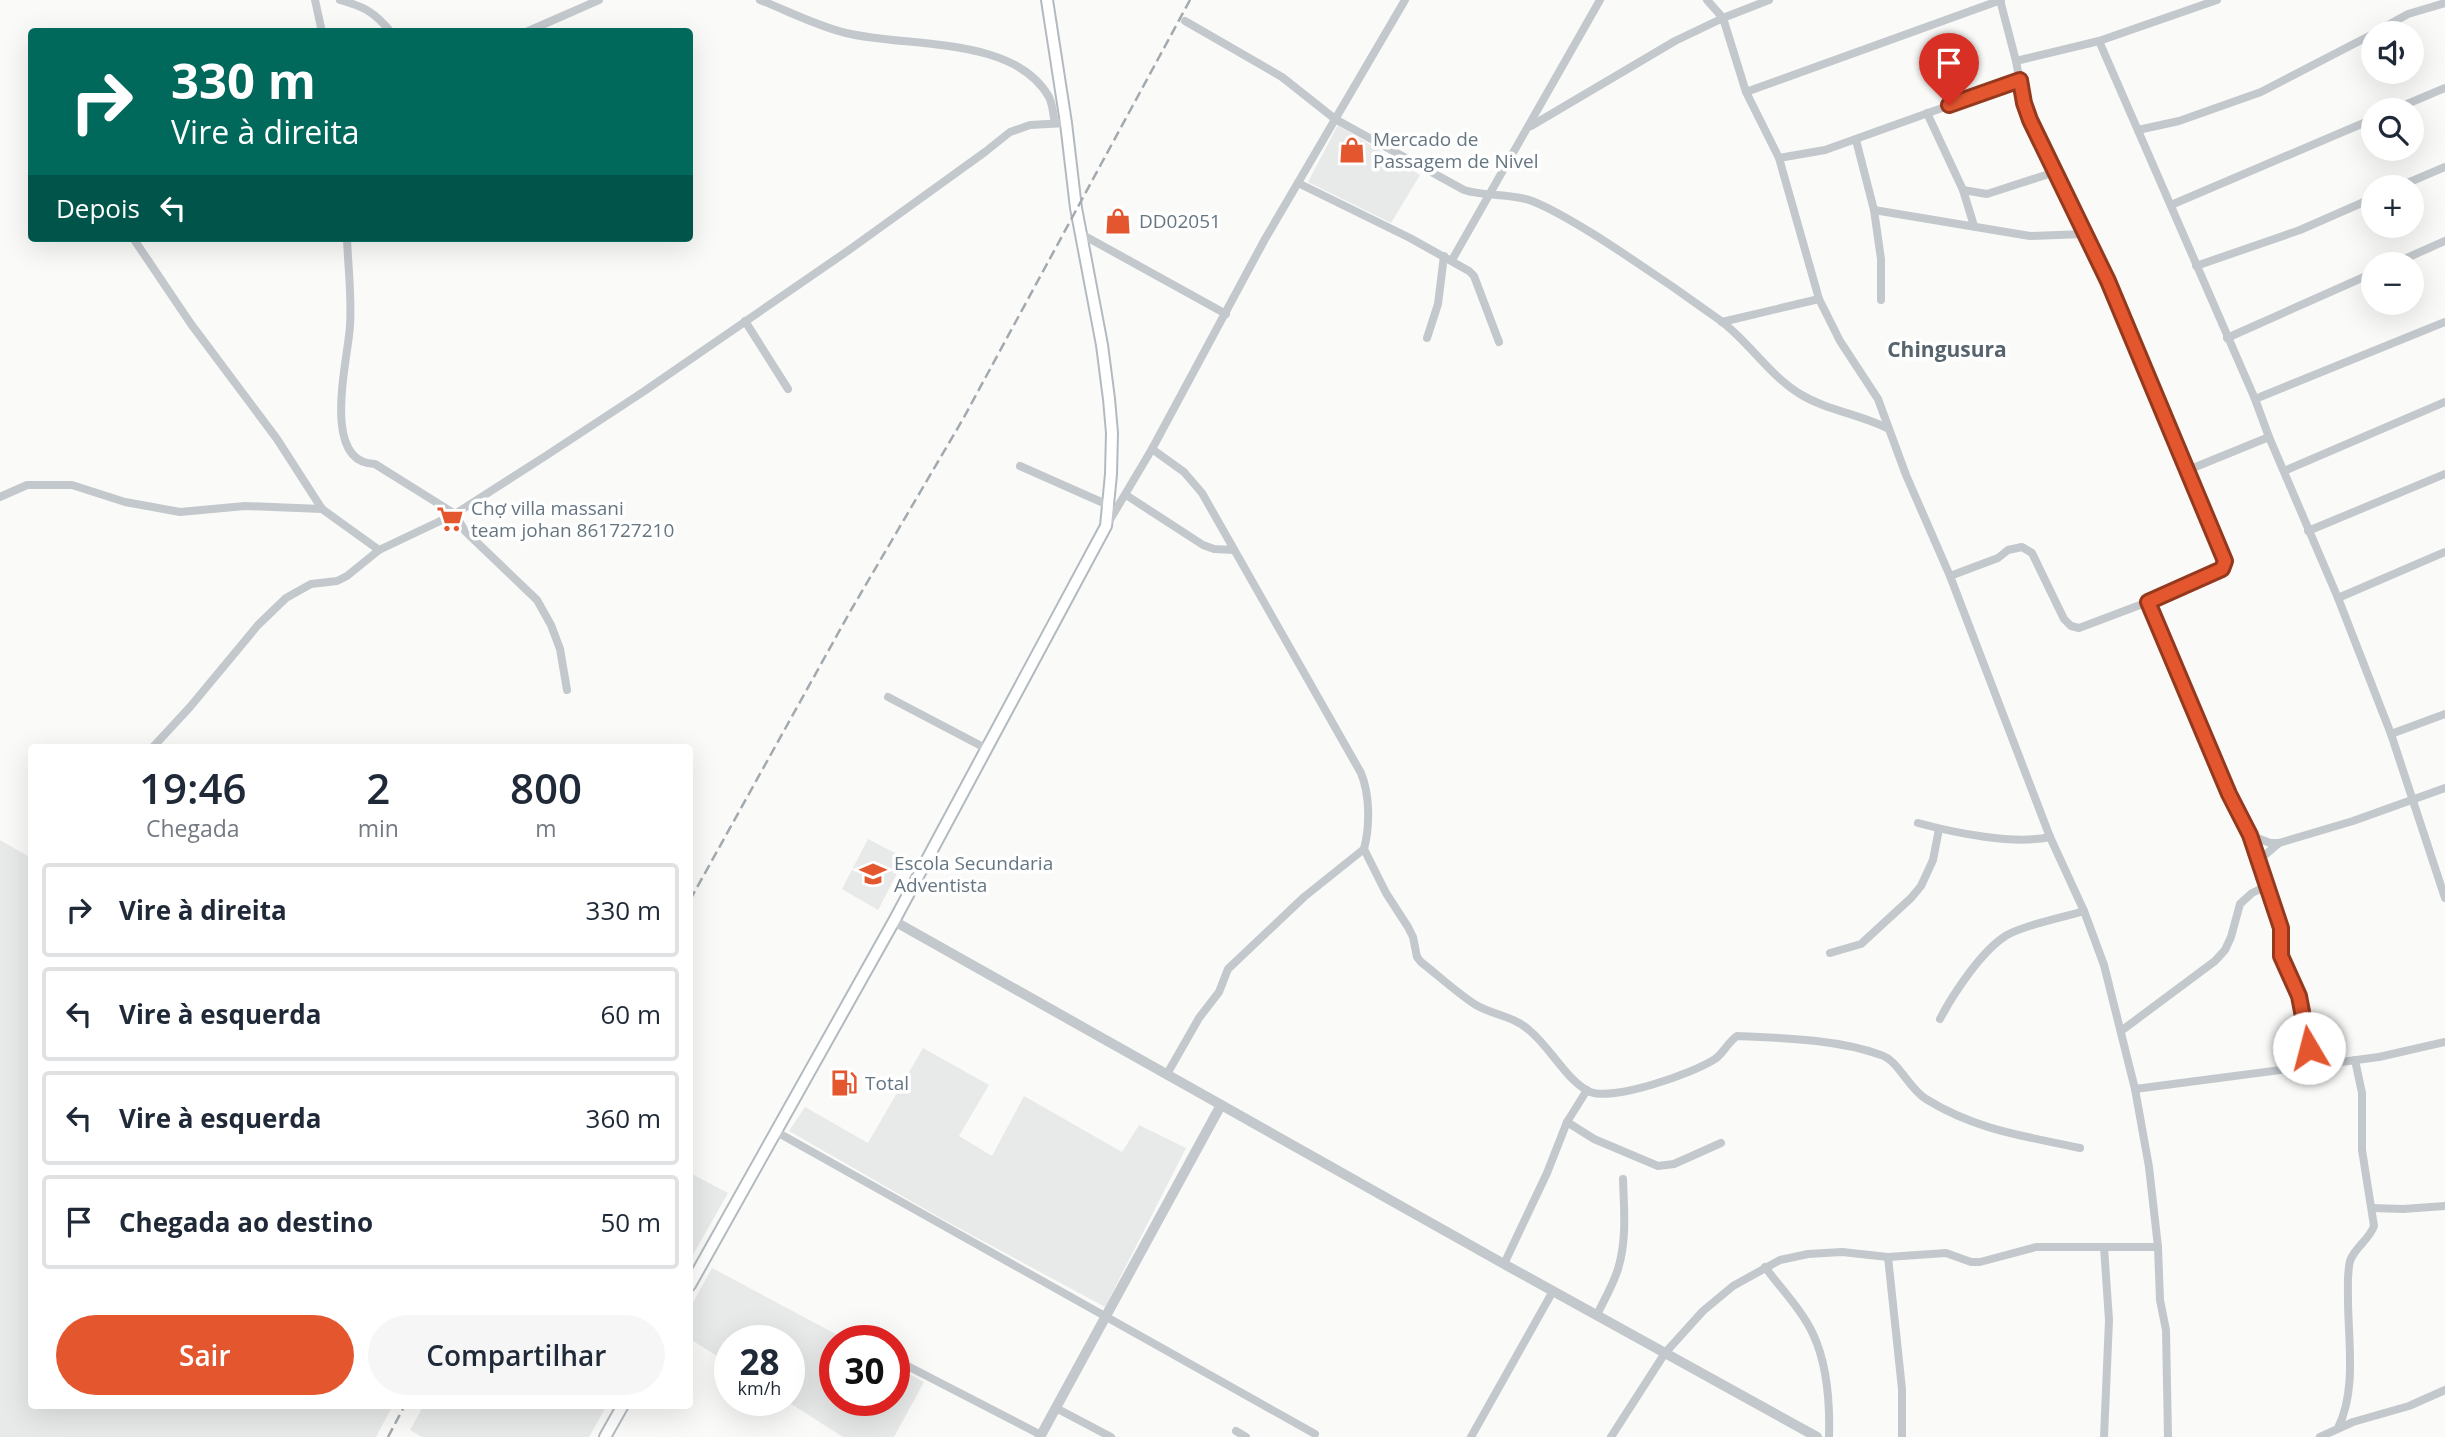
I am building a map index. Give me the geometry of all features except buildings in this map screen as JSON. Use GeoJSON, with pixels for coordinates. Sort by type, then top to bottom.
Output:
{"type":"FeatureCollection","features":[{"type":"Feature","properties":{"kind":"main road"},"geometry":{"type":"LineString","coordinates":[[693,1280],[894,921],[1106,526],[1112,433],[1109,399],[1083,235],[1061,123],[1047,0]]}},
{"type":"Feature","properties":{"kind":"main road"},"geometry":{"type":"LineString","coordinates":[[605,1437],[621,1409]]}},
{"type":"Feature","properties":{"kind":"street"},"geometry":{"type":"LineString","coordinates":[[315,0],[321,28]]}},
{"type":"Feature","properties":{"kind":"street"},"geometry":{"type":"LineString","coordinates":[[340,0],[363,6],[387,28]]}},
{"type":"Feature","properties":{"kind":"street"},"geometry":{"type":"LineString","coordinates":[[535,28],[599,0]]}},
{"type":"Feature","properties":{"kind":"street"},"geometry":{"type":"LineString","coordinates":[[156,744],[258,625],[286,598],[311,584],[337,581],[379,550],[455,514],[643,393],[883,226],[1010,132],[1030,125],[1061,123],[1051,100],[1040,85],[996,55],[846,33],[760,0]]}},
{"type":"Feature","properties":{"kind":"street"},"geometry":{"type":"LineString","coordinates":[[1106,526],[1152,449],[1298,183],[1405,0]]}},
{"type":"Feature","properties":{"kind":"street"},"geometry":{"type":"LineString","coordinates":[[1427,338],[1448,258],[1490,196],[1600,0]]}},
{"type":"Feature","properties":{"kind":"street"},"geometry":{"type":"LineString","coordinates":[[1707,0],[1723,18],[1746,92],[1779,158],[1819,299],[1840,341],[1871,386],[1950,576],[2050,837],[2084,911],[2104,965],[2143,1127],[2158,1247],[2160,1300],[2166,1330],[2168,1437]]}},
{"type":"Feature","properties":{"kind":"street"},"geometry":{"type":"LineString","coordinates":[[1528,128],[1648,56],[1723,18],[1769,0]]}},
{"type":"Feature","properties":{"kind":"street"},"geometry":{"type":"LineString","coordinates":[[1746,92],[2001,0],[2030,120],[2108,281],[2225,561],[2222,569],[2148,602],[2079,628],[2071,626],[2064,618],[2032,552],[2022,547],[2008,550],[1998,558],[1950,576]]}},
{"type":"Feature","properties":{"kind":"street"},"geometry":{"type":"LineString","coordinates":[[2016,61],[2099,41],[2217,0]]}},
{"type":"Feature","properties":{"kind":"street"},"geometry":{"type":"LineString","coordinates":[[2396,21],[2445,3]]}},
{"type":"Feature","properties":{"kind":"street"},"geometry":{"type":"LineString","coordinates":[[1185,21],[1282,77],[1335,119],[1464,190],[1490,196],[1514,196],[1547,208],[1657,274],[1739,336],[1779,378],[1798,393],[1825,408],[1876,422],[1889,429]]}},
{"type":"Feature","properties":{"kind":"street"},"geometry":{"type":"LineString","coordinates":[[2138,130],[2179,121],[2261,92],[2361,39]]}},
{"type":"Feature","properties":{"kind":"street"},"geometry":{"type":"LineString","coordinates":[[2099,41],[2255,399],[2338,598],[2391,734],[2445,898]]}},
{"type":"Feature","properties":{"kind":"street"},"geometry":{"type":"LineString","coordinates":[[1779,158],[1825,150],[1856,140],[2020,80]]}},
{"type":"Feature","properties":{"kind":"street"},"geometry":{"type":"LineString","coordinates":[[2421,98],[2445,88]]}},
{"type":"Feature","properties":{"kind":"street"},"geometry":{"type":"LineString","coordinates":[[1927,113],[1963,190],[1974,226]]}},
{"type":"Feature","properties":{"kind":"street"},"geometry":{"type":"LineString","coordinates":[[2171,205],[2361,124]]}},
{"type":"Feature","properties":{"kind":"street"},"geometry":{"type":"LineString","coordinates":[[1856,140],[1874,210],[1881,259],[1881,300]]}},
{"type":"Feature","properties":{"kind":"street"},"geometry":{"type":"LineString","coordinates":[[2424,176],[2445,167]]}},
{"type":"Feature","properties":{"kind":"street"},"geometry":{"type":"LineString","coordinates":[[1963,190],[1987,194],[2055,172]]}},
{"type":"Feature","properties":{"kind":"street"},"geometry":{"type":"LineString","coordinates":[[1298,183],[1448,258],[1474,276],[1499,342]]}},
{"type":"Feature","properties":{"kind":"street"},"geometry":{"type":"LineString","coordinates":[[2196,266],[2300,230],[2361,203]]}},
{"type":"Feature","properties":{"kind":"street"},"geometry":{"type":"LineString","coordinates":[[1874,210],[2030,236],[2084,234]]}},
{"type":"Feature","properties":{"kind":"street"},"geometry":{"type":"LineString","coordinates":[[1083,235],[1226,314]]}},
{"type":"Feature","properties":{"kind":"street"},"geometry":{"type":"LineString","coordinates":[[2420,252],[2445,241]]}},
{"type":"Feature","properties":{"kind":"street"},"geometry":{"type":"LineString","coordinates":[[135,242],[191,324],[277,439],[322,509],[379,550]]}},
{"type":"Feature","properties":{"kind":"street"},"geometry":{"type":"LineString","coordinates":[[347,242],[350,324],[340,417],[354,458],[363,464],[375,464],[455,514],[465,531],[537,600],[555,635],[567,690]]}},
{"type":"Feature","properties":{"kind":"street"},"geometry":{"type":"LineString","coordinates":[[2227,338],[2361,278]]}},
{"type":"Feature","properties":{"kind":"street"},"geometry":{"type":"LineString","coordinates":[[1722,322],[1819,299]]}},
{"type":"Feature","properties":{"kind":"street"},"geometry":{"type":"LineString","coordinates":[[745,321],[788,389]]}},
{"type":"Feature","properties":{"kind":"street"},"geometry":{"type":"LineString","coordinates":[[2255,399],[2445,322]]}},
{"type":"Feature","properties":{"kind":"street"},"geometry":{"type":"LineString","coordinates":[[2284,471],[2445,401]]}},
{"type":"Feature","properties":{"kind":"street"},"geometry":{"type":"LineString","coordinates":[[2188,470],[2269,437]]}},
{"type":"Feature","properties":{"kind":"street"},"geometry":{"type":"LineString","coordinates":[[1152,449],[1184,472],[1202,493],[1361,772],[1365,784],[1368,818],[1364,849],[1413,937],[1417,957],[1475,1005],[1520,1023],[1587,1090],[1613,1095],[1655,1083],[1717,1058],[1737,1036],[1786,1038],[1884,1055],[1892,1061],[1914,1090],[1964,1118],[2003,1133],[2080,1148]]}},
{"type":"Feature","properties":{"kind":"street"},"geometry":{"type":"LineString","coordinates":[[1020,467],[1108,505]]}},
{"type":"Feature","properties":{"kind":"street"},"geometry":{"type":"LineString","coordinates":[[2308,531],[2445,474]]}},
{"type":"Feature","properties":{"kind":"street"},"geometry":{"type":"LineString","coordinates":[[0,496],[27,485],[72,485],[125,502],[180,512],[245,506],[322,509]]}},
{"type":"Feature","properties":{"kind":"street"},"geometry":{"type":"LineString","coordinates":[[1126,495],[1203,545],[1214,549],[1234,550]]}},
{"type":"Feature","properties":{"kind":"street"},"geometry":{"type":"LineString","coordinates":[[2338,598],[2445,552]]}},
{"type":"Feature","properties":{"kind":"street"},"geometry":{"type":"LineString","coordinates":[[2148,602],[2229,794],[2250,835],[2281,928],[2281,956],[2284,966],[2304,1013],[2311,1065]]}},
{"type":"Feature","properties":{"kind":"street"},"geometry":{"type":"LineString","coordinates":[[888,697],[988,749]]}},
{"type":"Feature","properties":{"kind":"street"},"geometry":{"type":"LineString","coordinates":[[2391,734],[2445,714]]}},
{"type":"Feature","properties":{"kind":"street"},"geometry":{"type":"LineString","coordinates":[[2250,835],[2270,843],[2279,843],[2353,821],[2445,788]]}},
{"type":"Feature","properties":{"kind":"street"},"geometry":{"type":"LineString","coordinates":[[1918,823],[1939,829],[2023,841],[2050,837]]}},
{"type":"Feature","properties":{"kind":"street"},"geometry":{"type":"LineString","coordinates":[[1830,953],[1861,944],[1911,898],[1921,886],[1933,860],[1939,829]]}},
{"type":"Feature","properties":{"kind":"street"},"geometry":{"type":"LineString","coordinates":[[2258,861],[2279,843]]}},
{"type":"Feature","properties":{"kind":"street"},"geometry":{"type":"LineString","coordinates":[[1167,1074],[1199,1018],[1219,992],[1228,969],[1304,897],[1364,849]]}},
{"type":"Feature","properties":{"kind":"street"},"geometry":{"type":"LineString","coordinates":[[2121,1031],[2215,961],[2225,950],[2231,937],[2239,904],[2267,886]]}},
{"type":"Feature","properties":{"kind":"street"},"geometry":{"type":"LineString","coordinates":[[1940,1020],[1962,983],[2007,935],[2084,911]]}},
{"type":"Feature","properties":{"kind":"street"},"geometry":{"type":"LineString","coordinates":[[894,921],[1817,1437]]}},
{"type":"Feature","properties":{"kind":"street"},"geometry":{"type":"LineString","coordinates":[[2135,1089],[2355,1060],[2406,1052],[2445,1042]]}},
{"type":"Feature","properties":{"kind":"street"},"geometry":{"type":"LineString","coordinates":[[2338,1428],[2349,1397],[2350,1263],[2357,1247],[2372,1233],[2374,1226],[2362,1150],[2362,1093],[2355,1060]]}},
{"type":"Feature","properties":{"kind":"street"},"geometry":{"type":"LineString","coordinates":[[1504,1264],[1567,1122],[1587,1090]]}},
{"type":"Feature","properties":{"kind":"street"},"geometry":{"type":"LineString","coordinates":[[910,1367],[1040,1436],[1222,1105]]}},
{"type":"Feature","properties":{"kind":"street"},"geometry":{"type":"LineString","coordinates":[[1567,1122],[1594,1139],[1658,1166],[1674,1164],[1721,1143]]}},
{"type":"Feature","properties":{"kind":"street"},"geometry":{"type":"LineString","coordinates":[[775,1131],[1315,1434]]}},
{"type":"Feature","properties":{"kind":"street"},"geometry":{"type":"LineString","coordinates":[[1597,1315],[1618,1270],[1622,1252],[1623,1180]]}},
{"type":"Feature","properties":{"kind":"street"},"geometry":{"type":"LineString","coordinates":[[2372,1208],[2445,1206]]}},
{"type":"Feature","properties":{"kind":"street"},"geometry":{"type":"LineString","coordinates":[[1611,1437],[1665,1353],[1703,1311],[1733,1286],[1780,1260],[1808,1254],[1842,1252],[1888,1257],[1947,1252],[1970,1262],[1980,1262],[2036,1247],[2158,1247]]}},
{"type":"Feature","properties":{"kind":"street"},"geometry":{"type":"LineString","coordinates":[[2104,1247],[2109,1320],[2104,1437]]}},
{"type":"Feature","properties":{"kind":"street"},"geometry":{"type":"LineString","coordinates":[[1888,1257],[1902,1389],[1902,1437]]}},
{"type":"Feature","properties":{"kind":"street"},"geometry":{"type":"LineString","coordinates":[[1765,1268],[1804,1318],[1813,1335],[1822,1361],[1830,1409],[1829,1437]]}},
{"type":"Feature","properties":{"kind":"street"},"geometry":{"type":"LineString","coordinates":[[1471,1437],[1552,1291]]}},
{"type":"Feature","properties":{"kind":"street"},"geometry":{"type":"LineString","coordinates":[[2320,1437],[2338,1428],[2409,1406],[2445,1390]]}},
{"type":"Feature","properties":{"kind":"street"},"geometry":{"type":"LineString","coordinates":[[1056,1408],[1111,1437]]}},
{"type":"Feature","properties":{"kind":"street"},"geometry":{"type":"LineString","coordinates":[[1236,1431],[1246,1437]]}},
{"type":"Feature","properties":{"kind":"shaded area","name":"Mercado de Passagem de Nivel"},"geometry":{"type":"Polygon","coordinates":[[[1338,125],[1420,175],[1391,223],[1308,182],[1338,125]]]}},
{"type":"Feature","properties":{"kind":"shaded area","name":"Escola Secundaria Adventista"},"geometry":{"type":"Polygon","coordinates":[[[868,839],[905,858],[878,910],[842,889],[868,839]]]}},
{"type":"Feature","properties":{"kind":"shaded area"},"geometry":{"type":"Polygon","coordinates":[[[0,840],[28,856],[28,1409],[391,1409],[376,1437],[0,1437],[0,840]]]}},
{"type":"Feature","properties":{"kind":"shaded area"},"geometry":{"type":"Polygon","coordinates":[[[923,1048],[989,1085],[959,1136],[992,1156],[1024,1096],[1122,1152],[1139,1125],[1186,1148],[1105,1307],[944,1220],[789,1131],[805,1107],[868,1143],[923,1048]]]}},
{"type":"Feature","properties":{"kind":"shaded area"},"geometry":{"type":"Polygon","coordinates":[[[693,1175],[728,1193],[693,1255],[693,1175]]]}},
{"type":"Feature","properties":{"kind":"shaded area"},"geometry":{"type":"Polygon","coordinates":[[[712,1268],[819,1325],[819,1416],[905,1416],[894,1437],[843,1437],[805,1413],[805,1325],[714,1325],[714,1354],[693,1341],[693,1303],[712,1268]]]}},
{"type":"Feature","properties":{"kind":"shaded area"},"geometry":{"type":"Polygon","coordinates":[[[910,1375],[924,1382],[910,1408],[910,1375]]]}},
{"type":"Feature","properties":{"kind":"shaded area"},"geometry":{"type":"Polygon","coordinates":[[[422,1409],[605,1409],[589,1437],[422,1437],[410,1430],[422,1409]]]}},
{"type":"Feature","properties":{"kind":"railway"},"geometry":{"type":"LineString","coordinates":[[693,895],[851,610],[963,419],[1190,0]]}},
{"type":"Feature","properties":{"kind":"railway"},"geometry":{"type":"LineString","coordinates":[[388,1437],[403,1409]]}},
{"type":"Feature","properties":{"kind":"place","name":"Mercado de Passagem de Nivel"},"geometry":{"type":"Point","coordinates":[1352,150]}},
{"type":"Feature","properties":{"kind":"place","name":"DD02051"},"geometry":{"type":"Point","coordinates":[1118,221]}},
{"type":"Feature","properties":{"kind":"place","name":"Chợ villa massani team johan 861727210"},"geometry":{"type":"Point","coordinates":[450,519]}},
{"type":"Feature","properties":{"kind":"place","name":"Escola Secundaria Adventista"},"geometry":{"type":"Point","coordinates":[873,874]}},
{"type":"Feature","properties":{"kind":"place","name":"Total"},"geometry":{"type":"Point","coordinates":[844,1083]}},
{"type":"Feature","properties":{"kind":"district","name":"Chingusura"},"geometry":{"type":"Point","coordinates":[1947,350]}},
{"type":"Feature","properties":{"kind":"route"},"geometry":{"type":"LineString","coordinates":[[1949,105],[2020,80],[2030,120],[2108,281],[2225,561],[2222,569],[2148,602],[2229,794],[2250,835],[2281,928],[2281,956],[2299,996],[2309,1048]]}}]}
